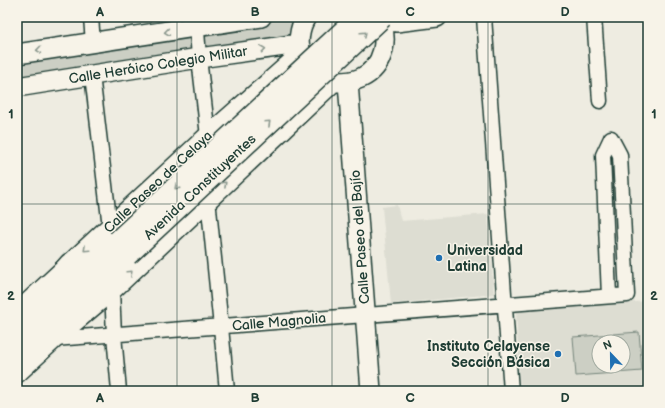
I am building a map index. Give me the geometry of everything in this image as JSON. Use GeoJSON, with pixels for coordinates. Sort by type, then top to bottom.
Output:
{"type":"FeatureCollection","features":[{"type":"Feature","properties":{"kind":"main road"},"geometry":{"type":"LineString","coordinates":[[17,54],[93,43],[196,22],[261,17]]}},
{"type":"Feature","properties":{"kind":"main road"},"geometry":{"type":"LineString","coordinates":[[306,17],[300,31],[300,49],[306,64],[313,72],[323,78],[341,82],[361,78],[372,70],[380,59],[384,46],[388,21],[437,17]]}},
{"type":"Feature","properties":{"kind":"main road","name":"Avenida Constituyentes"},"geometry":{"type":"LineString","coordinates":[[17,332],[118,241],[359,17]]}},
{"type":"Feature","properties":{"kind":"main road","name":"Avenida Constituyentes"},"geometry":{"type":"LineString","coordinates":[[17,356],[118,241],[388,21]]}},
{"type":"Feature","properties":{"kind":"main road","name":"Calle Heróico Colegio Militar"},"geometry":{"type":"LineString","coordinates":[[17,87],[199,58],[300,49]]}},
{"type":"Feature","properties":{"kind":"main road","name":"Calle Paseo de Celaya"},"geometry":{"type":"LineString","coordinates":[[17,312],[70,264],[118,241],[208,136],[300,49]]}},
{"type":"Feature","properties":{"kind":"main road"},"geometry":{"type":"LineString","coordinates":[[17,373],[106,295],[208,199],[341,82]]}},
{"type":"Feature","properties":{"kind":"main road","name":"Calle Paseo del Bajío"},"geometry":{"type":"LineString","coordinates":[[341,82],[366,314],[371,391]]}},
{"type":"Feature","properties":{"kind":"main road"},"geometry":{"type":"LineString","coordinates":[[17,325],[70,264]]}},
{"type":"Feature","properties":{"kind":"main road"},"geometry":{"type":"LineString","coordinates":[[17,360],[106,295]]}},
{"type":"Feature","properties":{"kind":"street"},"geometry":{"type":"LineString","coordinates":[[90,17],[93,43]]}},
{"type":"Feature","properties":{"kind":"street"},"geometry":{"type":"LineString","coordinates":[[484,17],[511,391]]}},
{"type":"Feature","properties":{"kind":"street"},"geometry":{"type":"LineString","coordinates":[[594,17],[600,101]]}},
{"type":"Feature","properties":{"kind":"street"},"geometry":{"type":"LineString","coordinates":[[196,22],[208,136]]}},
{"type":"Feature","properties":{"kind":"street"},"geometry":{"type":"LineString","coordinates":[[92,75],[118,241]]}},
{"type":"Feature","properties":{"kind":"street"},"geometry":{"type":"LineString","coordinates":[[606,220],[623,218],[620,155],[611,138],[603,154],[609,296]]}},
{"type":"Feature","properties":{"kind":"street"},"geometry":{"type":"LineString","coordinates":[[208,199],[227,391]]}},
{"type":"Feature","properties":{"kind":"street","name":"Calle Magnolia"},"geometry":{"type":"LineString","coordinates":[[54,339],[627,295],[623,218]]}},
{"type":"Feature","properties":{"kind":"street"},"geometry":{"type":"LineString","coordinates":[[106,295],[114,335],[119,391]]}},
{"type":"Feature","properties":{"kind":"shaded area"},"geometry":{"type":"Polygon","coordinates":[[[295,17],[288,38],[204,51],[202,32],[295,17]]]}},
{"type":"Feature","properties":{"kind":"shaded area"},"geometry":{"type":"Polygon","coordinates":[[[190,33],[191,53],[17,79],[17,58],[190,33]]]}},
{"type":"Feature","properties":{"kind":"shaded area","name":"Universidad Latina"},"geometry":{"type":"Polygon","coordinates":[[[397,205],[401,221],[488,214],[494,294],[391,304],[382,207],[397,205]]]}},
{"type":"Feature","properties":{"kind":"shaded area","name":"Instituto Celayense Sección Básica"},"geometry":{"type":"Polygon","coordinates":[[[648,301],[648,391],[520,391],[516,311],[648,301]]]}},
{"type":"Feature","properties":{"kind":"shaded area"},"geometry":{"type":"Polygon","coordinates":[[[639,332],[642,371],[631,372],[631,334],[613,334],[639,332]]]}},
{"type":"Feature","properties":{"kind":"shaded area"},"geometry":{"type":"Polygon","coordinates":[[[591,336],[591,374],[602,374],[576,376],[573,337],[591,336]]]}},
{"type":"Feature","properties":{"kind":"place","name":"Universidad Latina"},"geometry":{"type":"Point","coordinates":[439,258]}},
{"type":"Feature","properties":{"kind":"place","name":"Instituto Celayense Sección Básica"},"geometry":{"type":"Point","coordinates":[558,354]}}]}
